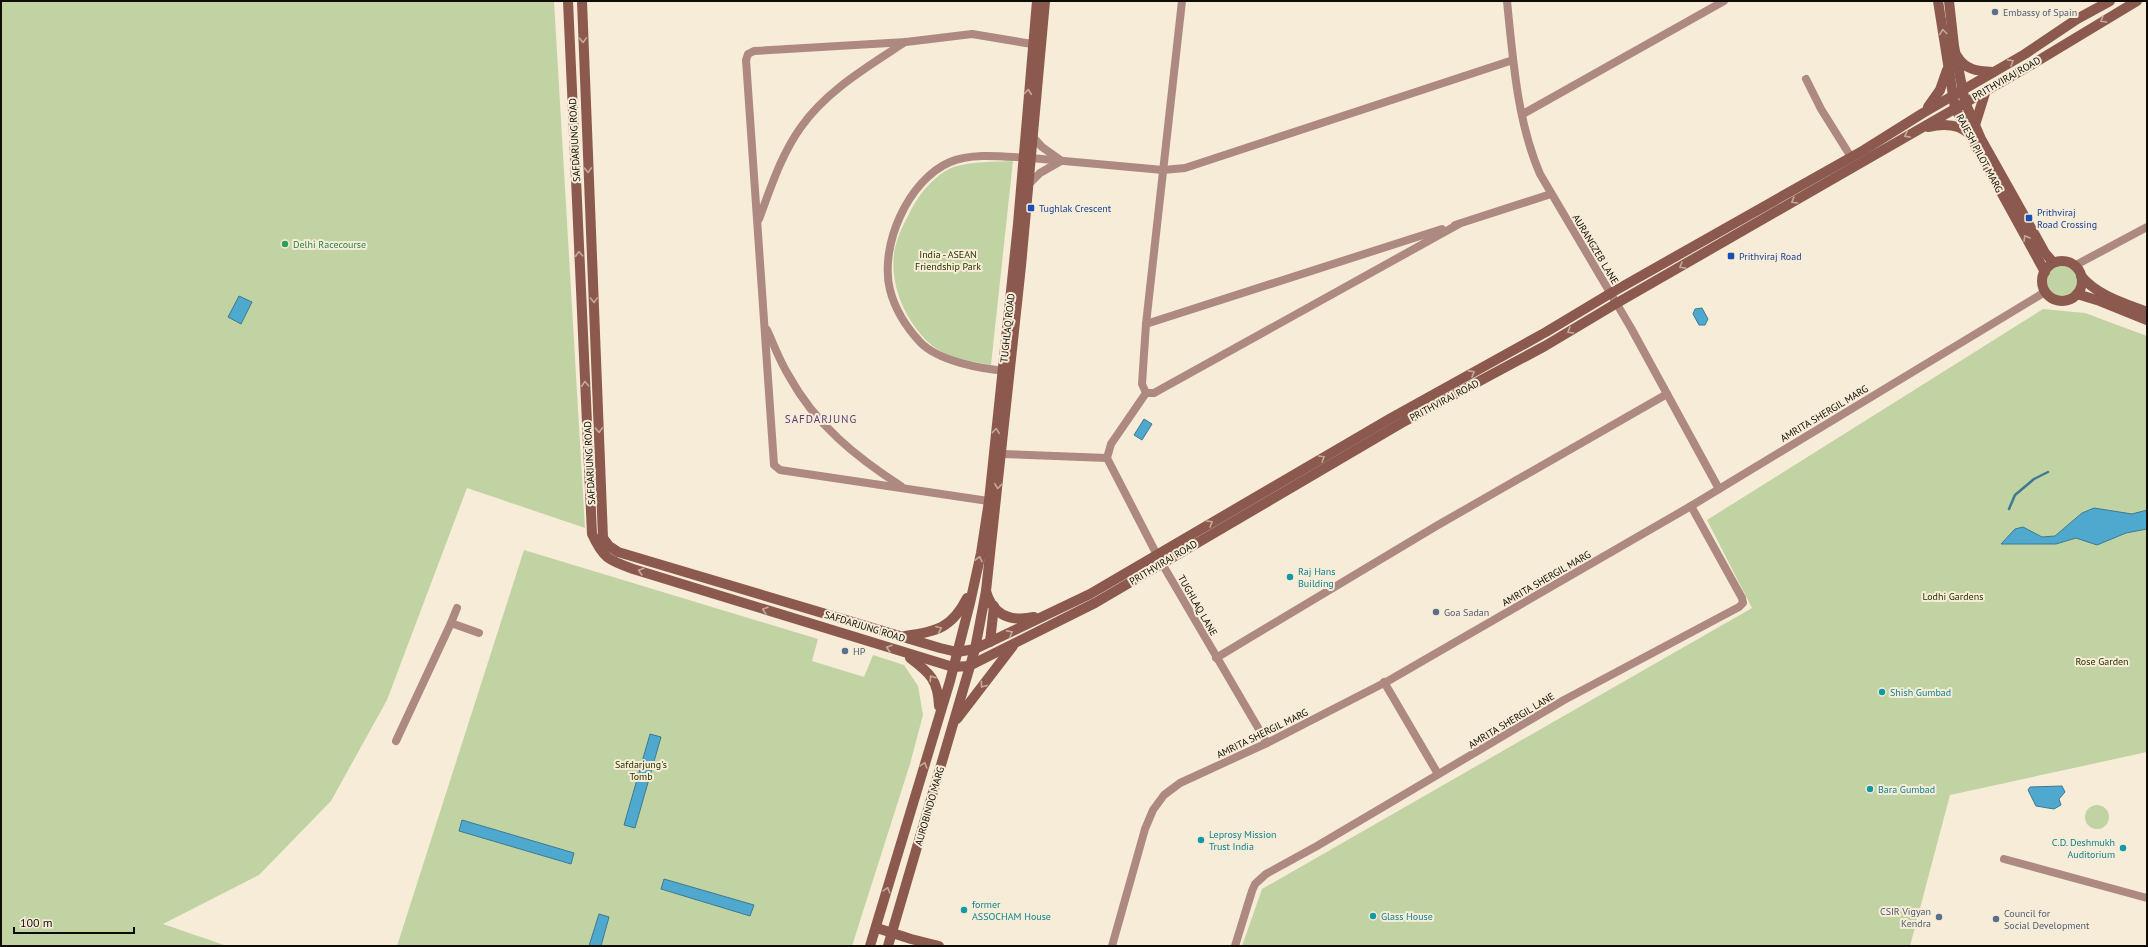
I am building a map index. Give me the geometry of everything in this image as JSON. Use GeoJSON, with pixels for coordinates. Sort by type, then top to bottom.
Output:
{"type":"FeatureCollection","features":[{"type":"Feature","properties":{"kind":"main road","name":"SAFDARJUNG ROAD"},"geometry":{"type":"LineString","coordinates":[[568,1],[592,534],[601,553],[615,563],[953,667]]}},
{"type":"Feature","properties":{"kind":"main road","name":"SAFDARJUNG ROAD"},"geometry":{"type":"LineString","coordinates":[[582,1],[603,538],[609,546],[618,552],[901,637],[958,652]]}},
{"type":"Feature","properties":{"kind":"main road","name":"TUGHLAQ ROAD"},"geometry":{"type":"LineString","coordinates":[[953,667],[958,652],[993,501],[1002,454],[1006,371],[1028,185],[1026,158],[1032,136],[1037,44],[1037,1]]}},
{"type":"Feature","properties":{"kind":"main road","name":"TUGHLAQ ROAD"},"geometry":{"type":"LineString","coordinates":[[969,666],[975,649],[986,591],[993,501],[1037,44],[1045,1]]}},
{"type":"Feature","properties":{"kind":"main road","name":"RAJESH PILOT MARG"},"geometry":{"type":"LineString","coordinates":[[1938,1],[1955,108],[1974,140],[2044,272]]}},
{"type":"Feature","properties":{"kind":"main road","name":"RAJESH PILOT MARG"},"geometry":{"type":"LineString","coordinates":[[1949,1],[1954,46],[1965,102],[1975,125],[2040,244],[2052,260],[2056,262]]}},
{"type":"Feature","properties":{"kind":"main road","name":"PRITHVIRAJ ROAD"},"geometry":{"type":"LineString","coordinates":[[953,667],[969,666],[1095,603],[1160,559],[1391,418],[1546,332],[1611,293],[1851,157],[2110,1]]}},
{"type":"Feature","properties":{"kind":"main road","name":"PRITHVIRAJ ROAD"},"geometry":{"type":"LineString","coordinates":[[958,652],[975,649],[1002,637],[1160,559],[1405,421],[1545,346],[1616,303],[1921,128],[2137,1]]}},
{"type":"Feature","properties":{"kind":"main road"},"geometry":{"type":"LineString","coordinates":[[1954,46],[1956,55],[1964,66],[1978,71],[1994,72]]}},
{"type":"Feature","properties":{"kind":"main road"},"geometry":{"type":"LineString","coordinates":[[1922,113],[1940,90],[1947,72],[1948,64]]}},
{"type":"Feature","properties":{"kind":"main road"},"geometry":{"type":"LineString","coordinates":[[1975,125],[1986,90]]}},
{"type":"Feature","properties":{"kind":"main road"},"geometry":{"type":"LineString","coordinates":[[1921,128],[1942,125],[1958,127],[1965,130],[1974,140]]}},
{"type":"Feature","properties":{"kind":"main road"},"geometry":{"type":"LineString","coordinates":[[2081,276],[2081,286],[2077,294],[2069,299],[2060,301],[2052,298],[2045,292],[2042,283],[2044,272],[2056,262],[2066,262],[2074,266],[2090,286],[2102,294],[2147,312]]}},
{"type":"Feature","properties":{"kind":"main road"},"geometry":{"type":"LineString","coordinates":[[2077,294],[2100,301],[2147,320]]}},
{"type":"Feature","properties":{"kind":"main road"},"geometry":{"type":"LineString","coordinates":[[901,637],[925,633],[945,626],[962,610],[973,587]]}},
{"type":"Feature","properties":{"kind":"main road"},"geometry":{"type":"LineString","coordinates":[[986,591],[994,606],[1002,615],[1009,619],[1024,619],[1042,616]]}},
{"type":"Feature","properties":{"kind":"main road"},"geometry":{"type":"LineString","coordinates":[[990,642],[994,606]]}},
{"type":"Feature","properties":{"kind":"main road"},"geometry":{"type":"LineString","coordinates":[[824,628],[828,615]]}},
{"type":"Feature","properties":{"kind":"main road"},"geometry":{"type":"LineString","coordinates":[[954,723],[1016,643]]}},
{"type":"Feature","properties":{"kind":"main road"},"geometry":{"type":"LineString","coordinates":[[904,653],[925,670],[934,681],[938,696],[939,714]]}},
{"type":"Feature","properties":{"kind":"main road","name":"AUROBINDO MARG"},"geometry":{"type":"LineString","coordinates":[[889,946],[954,723],[969,666]]}},
{"type":"Feature","properties":{"kind":"main road","name":"AUROBINDO MARG"},"geometry":{"type":"LineString","coordinates":[[871,942],[877,928],[953,667]]}},
{"type":"Feature","properties":{"kind":"main road"},"geometry":{"type":"LineString","coordinates":[[877,928],[939,946]]}},
{"type":"Feature","properties":{"kind":"main road"},"geometry":{"type":"LineString","coordinates":[[871,942],[889,946]]}},
{"type":"Feature","properties":{"kind":"street"},"geometry":{"type":"LineString","coordinates":[[1146,392],[1142,384],[1146,324],[1182,1]]}},
{"type":"Feature","properties":{"kind":"street","name":"AURANGZEB LANE"},"geometry":{"type":"LineString","coordinates":[[1509,1],[1513,60],[1529,148],[1540,174],[1611,293],[1719,489]]}},
{"type":"Feature","properties":{"kind":"street"},"geometry":{"type":"LineString","coordinates":[[1523,114],[1724,1]]}},
{"type":"Feature","properties":{"kind":"street"},"geometry":{"type":"LineString","coordinates":[[993,501],[776,468],[772,462],[765,325],[746,60],[748,54],[754,51],[906,42],[972,34],[1037,44]]}},
{"type":"Feature","properties":{"kind":"street"},"geometry":{"type":"LineString","coordinates":[[758,221],[777,171],[801,126],[820,105],[844,85],[906,42]]}},
{"type":"Feature","properties":{"kind":"street"},"geometry":{"type":"LineString","coordinates":[[1006,371],[952,361],[934,353],[920,342],[898,312],[890,290],[888,266],[891,242],[899,218],[912,194],[930,176],[950,162],[979,156],[1026,158],[1163,170],[1185,168],[1513,60]]}},
{"type":"Feature","properties":{"kind":"street"},"geometry":{"type":"LineString","coordinates":[[1806,79],[1821,109],[1851,157]]}},
{"type":"Feature","properties":{"kind":"street"},"geometry":{"type":"LineString","coordinates":[[1032,136],[1042,147],[1062,161]]}},
{"type":"Feature","properties":{"kind":"street"},"geometry":{"type":"LineString","coordinates":[[1028,185],[1040,173],[1062,161]]}},
{"type":"Feature","properties":{"kind":"street"},"geometry":{"type":"LineString","coordinates":[[1146,324],[1551,194]]}},
{"type":"Feature","properties":{"kind":"street"},"geometry":{"type":"LineString","coordinates":[[1146,392],[1154,392],[1459,224]]}},
{"type":"Feature","properties":{"kind":"street"},"geometry":{"type":"LineString","coordinates":[[2074,266],[2147,227]]}},
{"type":"Feature","properties":{"kind":"street","name":"AMRITA SHERGIL MARG"},"geometry":{"type":"LineString","coordinates":[[1112,946],[1145,829],[1153,810],[1164,795],[1180,783],[1267,743],[1384,682],[1691,506],[2045,292]]}},
{"type":"Feature","properties":{"kind":"street"},"geometry":{"type":"LineString","coordinates":[[765,325],[788,376],[820,421],[845,445],[903,487]]}},
{"type":"Feature","properties":{"kind":"street"},"geometry":{"type":"LineString","coordinates":[[1002,454],[1107,458],[1111,444],[1146,392]]}},
{"type":"Feature","properties":{"kind":"street"},"geometry":{"type":"LineString","coordinates":[[1216,658],[1438,525],[1667,394]]}},
{"type":"Feature","properties":{"kind":"street","name":"TUGHLAQ LANE"},"geometry":{"type":"LineString","coordinates":[[1107,458],[1160,559],[1216,658],[1267,743]]}},
{"type":"Feature","properties":{"kind":"street","name":"AMRITA SHERGIL LANE"},"geometry":{"type":"LineString","coordinates":[[1234,946],[1252,891],[1260,878],[1564,700],[1743,603],[1742,598],[1691,506]]}},
{"type":"Feature","properties":{"kind":"street"},"geometry":{"type":"LineString","coordinates":[[396,741],[457,608]]}},
{"type":"Feature","properties":{"kind":"street"},"geometry":{"type":"LineString","coordinates":[[451,623],[479,633]]}},
{"type":"Feature","properties":{"kind":"street"},"geometry":{"type":"LineString","coordinates":[[1384,682],[1438,774]]}},
{"type":"Feature","properties":{"kind":"street"},"geometry":{"type":"LineString","coordinates":[[2004,859],[2147,898]]}},
{"type":"Feature","properties":{"kind":"green space","name":"Delhi Racecourse"},"geometry":{"type":"Polygon","coordinates":[[[1,1],[554,1],[585,528],[467,488],[387,700],[331,801],[259,875],[163,924],[227,946],[1,946],[1,1]]]}},
{"type":"Feature","properties":{"kind":"green space","name":"India - ASEAN Friendship Park"},"geometry":{"type":"Polygon","coordinates":[[[1013,161],[991,365],[958,358],[943,352],[929,343],[920,334],[906,313],[897,290],[894,278],[894,253],[896,243],[915,202],[929,184],[941,174],[961,165],[979,162],[1013,161]]]}},
{"type":"Feature","properties":{"kind":"green space"},"geometry":{"type":"Polygon","coordinates":[[[2062,266],[2073,271],[2078,282],[2073,293],[2062,298],[2051,293],[2046,282],[2051,271],[2062,266]]]}},
{"type":"Feature","properties":{"kind":"green space","name":"Lodhi Gardens"},"geometry":{"type":"Polygon","coordinates":[[[2043,309],[2085,313],[2147,336],[2147,752],[1950,795],[1910,946],[1242,946],[1262,889],[1752,608],[1707,520],[2043,309]]]}},
{"type":"Feature","properties":{"kind":"green space","name":"Safdarjung's Tomb"},"geometry":{"type":"Polygon","coordinates":[[[524,550],[818,639],[812,661],[864,677],[873,655],[904,665],[918,686],[923,715],[910,764],[852,946],[397,946],[524,550]]]}},
{"type":"Feature","properties":{"kind":"green space"},"geometry":{"type":"Polygon","coordinates":[[[2092,805],[2102,805],[2109,812],[2109,822],[2102,829],[2092,829],[2085,822],[2085,812],[2092,805]]]}},
{"type":"Feature","properties":{"kind":"water"},"geometry":{"type":"Polygon","coordinates":[[[239,296],[252,302],[241,324],[228,317],[239,296]]]}},
{"type":"Feature","properties":{"kind":"water"},"geometry":{"type":"Polygon","coordinates":[[[1702,308],[1708,319],[1705,325],[1699,325],[1693,314],[1695,309],[1702,308]]]}},
{"type":"Feature","properties":{"kind":"water"},"geometry":{"type":"Polygon","coordinates":[[[1144,419],[1152,424],[1142,440],[1134,435],[1144,419]]]}},
{"type":"Feature","properties":{"kind":"water"},"geometry":{"type":"Polygon","coordinates":[[[2094,508],[2132,514],[2147,510],[2147,529],[2126,533],[2097,545],[2076,538],[2056,544],[2001,544],[2015,529],[2023,527],[2042,537],[2055,536],[2082,513],[2094,508]]]}},
{"type":"Feature","properties":{"kind":"water"},"geometry":{"type":"Polygon","coordinates":[[[650,734],[661,737],[635,828],[624,825],[650,734]]]}},
{"type":"Feature","properties":{"kind":"water"},"geometry":{"type":"Polygon","coordinates":[[[2062,786],[2065,792],[2059,799],[2061,805],[2054,809],[2036,806],[2028,790],[2030,787],[2062,786]]]}},
{"type":"Feature","properties":{"kind":"water"},"geometry":{"type":"Polygon","coordinates":[[[462,820],[574,853],[571,864],[459,831],[462,820]]]}},
{"type":"Feature","properties":{"kind":"water"},"geometry":{"type":"Polygon","coordinates":[[[664,879],[754,905],[750,916],[661,889],[664,879]]]}},
{"type":"Feature","properties":{"kind":"water"},"geometry":{"type":"Polygon","coordinates":[[[599,914],[609,917],[601,946],[589,946],[599,914]]]}},
{"type":"Feature","properties":{"kind":"waterway"},"geometry":{"type":"LineString","coordinates":[[2009,509],[2015,495],[2034,479],[2048,472]]}},
{"type":"Feature","properties":{"kind":"place","name":"Embassy of Spain"},"geometry":{"type":"Point","coordinates":[1995,12]}},
{"type":"Feature","properties":{"kind":"place","name":"Tughlak Crescent"},"geometry":{"type":"Point","coordinates":[1031,208]}},
{"type":"Feature","properties":{"kind":"place","name":"Prithviraj Road Crossing"},"geometry":{"type":"Point","coordinates":[2029,218]}},
{"type":"Feature","properties":{"kind":"place","name":"Delhi Racecourse"},"geometry":{"type":"Point","coordinates":[285,244]}},
{"type":"Feature","properties":{"kind":"place","name":"Prithviraj Road"},"geometry":{"type":"Point","coordinates":[1731,256]}},
{"type":"Feature","properties":{"kind":"place","name":"Raj Hans Building"},"geometry":{"type":"Point","coordinates":[1290,577]}},
{"type":"Feature","properties":{"kind":"place","name":"Goa Sadan"},"geometry":{"type":"Point","coordinates":[1436,612]}},
{"type":"Feature","properties":{"kind":"place","name":"HP"},"geometry":{"type":"Point","coordinates":[845,651]}},
{"type":"Feature","properties":{"kind":"place","name":"Shish Gumbad"},"geometry":{"type":"Point","coordinates":[1882,692]}},
{"type":"Feature","properties":{"kind":"place","name":"Bara Gumbad"},"geometry":{"type":"Point","coordinates":[1870,789]}},
{"type":"Feature","properties":{"kind":"place","name":"Leprosy Mission Trust India"},"geometry":{"type":"Point","coordinates":[1201,840]}},
{"type":"Feature","properties":{"kind":"place","name":"C.D. Deshmukh Auditorium"},"geometry":{"type":"Point","coordinates":[2123,848]}},
{"type":"Feature","properties":{"kind":"place","name":"former ASSOCHAM House"},"geometry":{"type":"Point","coordinates":[964,910]}},
{"type":"Feature","properties":{"kind":"place","name":"Glass House"},"geometry":{"type":"Point","coordinates":[1373,916]}},
{"type":"Feature","properties":{"kind":"place","name":"CSIR Vigyan Kendra"},"geometry":{"type":"Point","coordinates":[1939,917]}},
{"type":"Feature","properties":{"kind":"place","name":"Council for Social Development"},"geometry":{"type":"Point","coordinates":[1996,919]}},
{"type":"Feature","properties":{"kind":"district","name":"SAFDARJUNG"},"geometry":{"type":"Point","coordinates":[821,419]}},
{"type":"Feature","properties":{"kind":"park label","name":"Rose Garden"},"geometry":{"type":"Point","coordinates":[2102,661]}}]}
